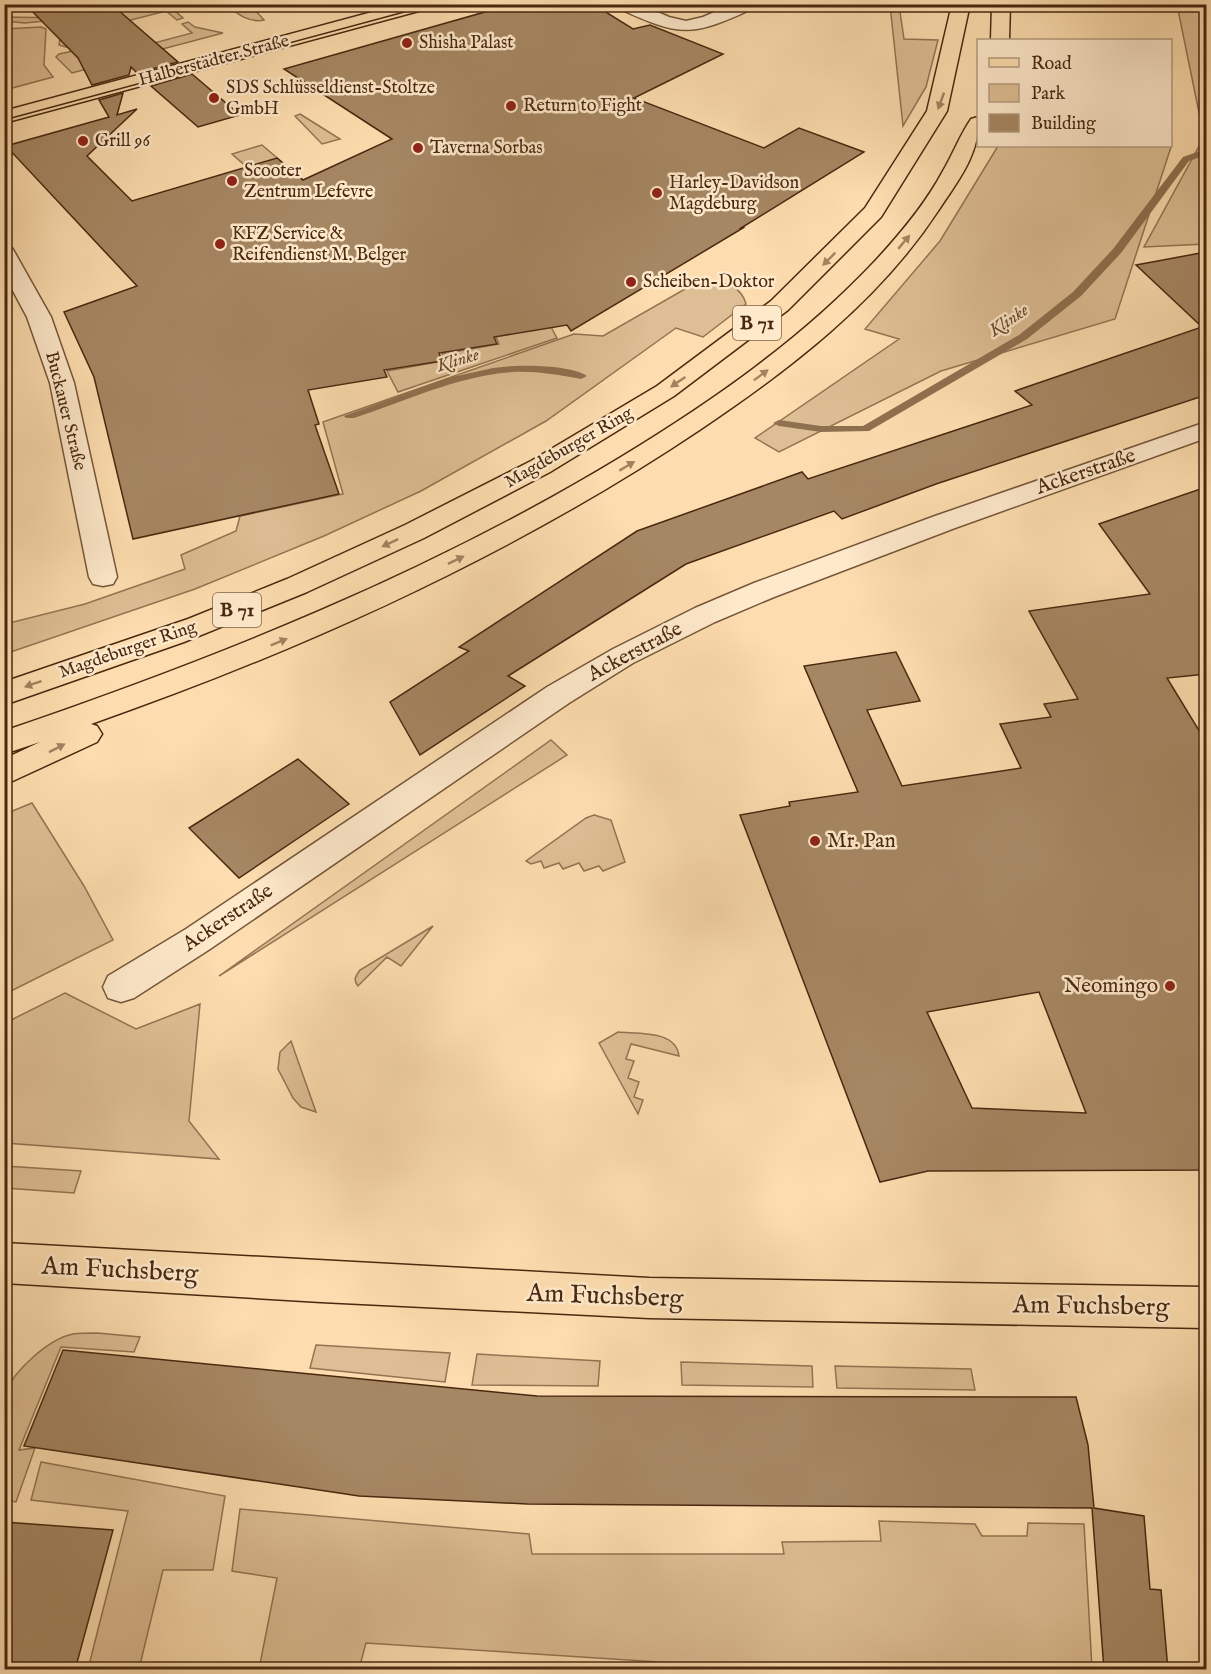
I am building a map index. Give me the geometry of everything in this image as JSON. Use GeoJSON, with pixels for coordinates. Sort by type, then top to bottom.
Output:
{"type":"FeatureCollection","features":[{"type":"Feature","properties":{"kind":"main road","name":"Halberstädter Straße"},"geometry":{"type":"LineString","coordinates":[[4,117],[424,4]]}},
{"type":"Feature","properties":{"kind":"main road","name":"Magdeburger Ring"},"geometry":{"type":"LineString","coordinates":[[4,694],[195,627],[366,554],[516,481],[575,447],[692,373],[815,274],[881,202],[906,167],[938,111],[958,45],[961,4]]}},
{"type":"Feature","properties":{"kind":"main road"},"geometry":{"type":"LineString","coordinates":[[1000,39],[1001,4]]}},
{"type":"Feature","properties":{"kind":"main road","name":"B 71"},"geometry":{"type":"LineString","coordinates":[[4,743],[225,664],[360,607],[480,548],[567,501],[714,410],[778,362],[832,315],[886,263],[929,212],[951,178],[977,125]]}},
{"type":"Feature","properties":{"kind":"main road"},"geometry":{"type":"LineString","coordinates":[[4,773],[225,664]]}},
{"type":"Feature","properties":{"kind":"main road","name":"Am Fuchsberg"},"geometry":{"type":"LineString","coordinates":[[7,1269],[649,1298],[1206,1308]]}},
{"type":"Feature","properties":{"kind":"street"},"geometry":{"type":"LineString","coordinates":[[624,4],[674,24],[686,26],[700,24],[748,4]]}},
{"type":"Feature","properties":{"kind":"street","name":"Buckauer Straße"},"geometry":{"type":"LineString","coordinates":[[4,253],[39,317],[62,383],[104,577]]}},
{"type":"Feature","properties":{"kind":"street","name":"Ackerstraße"},"geometry":{"type":"LineString","coordinates":[[121,987],[198,939],[558,695],[665,634],[785,582],[945,522],[1206,430]]}},
{"type":"Feature","properties":{"kind":"green space"},"geometry":{"type":"Polygon","coordinates":[[[167,4],[183,18],[177,20],[166,11],[84,32],[77,45],[66,47],[59,45],[61,31],[45,21],[25,23],[5,21],[4,17],[65,18],[118,5],[167,4]]]}},
{"type":"Feature","properties":{"kind":"green space"},"geometry":{"type":"Polygon","coordinates":[[[229,5],[268,6],[255,10],[264,20],[259,21],[244,17],[229,5]]]}},
{"type":"Feature","properties":{"kind":"green space"},"geometry":{"type":"Polygon","coordinates":[[[890,5],[899,5],[904,39],[938,40],[926,87],[903,126],[890,5]]]}},
{"type":"Feature","properties":{"kind":"green space"},"geometry":{"type":"Polygon","coordinates":[[[1177,5],[1206,5],[1206,244],[1144,247],[1204,137],[1177,5]]]}},
{"type":"Feature","properties":{"kind":"green space"},"geometry":{"type":"Polygon","coordinates":[[[188,22],[195,27],[223,33],[72,73],[56,57],[59,54],[83,49],[109,55],[192,33],[182,24],[188,22]]]}},
{"type":"Feature","properties":{"kind":"green space"},"geometry":{"type":"Polygon","coordinates":[[[41,27],[46,29],[44,65],[53,77],[5,90],[5,29],[41,27]]]}},
{"type":"Feature","properties":{"kind":"green space"},"geometry":{"type":"Polygon","coordinates":[[[300,114],[340,139],[322,144],[295,116],[300,114]]]}},
{"type":"Feature","properties":{"kind":"green space"},"geometry":{"type":"Polygon","coordinates":[[[262,145],[310,186],[279,195],[232,154],[262,145]]]}},
{"type":"Feature","properties":{"kind":"green space"},"geometry":{"type":"Polygon","coordinates":[[[997,147],[1171,147],[1115,319],[941,371],[779,452],[755,438],[899,339],[865,329],[940,241],[997,147]]]}},
{"type":"Feature","properties":{"kind":"green space"},"geometry":{"type":"Polygon","coordinates":[[[520,269],[557,338],[398,392],[387,371],[444,361],[442,354],[499,344],[496,337],[517,302],[531,331],[520,269]]]}},
{"type":"Feature","properties":{"kind":"green space"},"geometry":{"type":"Polygon","coordinates":[[[710,281],[737,289],[746,304],[703,337],[676,328],[546,421],[421,491],[324,536],[195,589],[5,654],[5,624],[85,604],[185,569],[181,555],[236,531],[240,516],[343,494],[323,422],[574,334],[603,336],[692,285],[710,281]]]}},
{"type":"Feature","properties":{"kind":"green space"},"geometry":{"type":"Polygon","coordinates":[[[551,740],[567,755],[219,976],[551,740]]]}},
{"type":"Feature","properties":{"kind":"green space"},"geometry":{"type":"Polygon","coordinates":[[[32,803],[84,886],[113,940],[5,994],[5,814],[32,803]]]}},
{"type":"Feature","properties":{"kind":"green space"},"geometry":{"type":"Polygon","coordinates":[[[594,815],[611,820],[625,862],[603,871],[599,866],[584,871],[579,863],[563,869],[559,863],[544,868],[541,861],[531,864],[526,861],[586,818],[594,815]]]}},
{"type":"Feature","properties":{"kind":"green space"},"geometry":{"type":"Polygon","coordinates":[[[433,926],[401,966],[387,957],[358,986],[355,978],[360,970],[433,926]]]}},
{"type":"Feature","properties":{"kind":"green space"},"geometry":{"type":"Polygon","coordinates":[[[65,993],[136,1029],[200,1004],[189,1121],[219,1159],[5,1143],[5,1023],[65,993]]]}},
{"type":"Feature","properties":{"kind":"green space"},"geometry":{"type":"Polygon","coordinates":[[[618,1032],[655,1035],[664,1038],[676,1048],[679,1056],[631,1044],[626,1059],[634,1061],[628,1078],[639,1082],[634,1097],[643,1100],[638,1114],[599,1043],[618,1032]]]}},
{"type":"Feature","properties":{"kind":"green space"},"geometry":{"type":"Polygon","coordinates":[[[291,1041],[316,1112],[301,1107],[293,1098],[278,1069],[280,1052],[291,1041]]]}},
{"type":"Feature","properties":{"kind":"green space"},"geometry":{"type":"Polygon","coordinates":[[[4,1166],[81,1171],[74,1193],[5,1188],[4,1166]]]}},
{"type":"Feature","properties":{"kind":"green space"},"geometry":{"type":"Polygon","coordinates":[[[97,1333],[140,1337],[134,1352],[61,1347],[19,1450],[35,1448],[16,1502],[5,1500],[4,1394],[24,1366],[53,1342],[73,1334],[97,1333]]]}},
{"type":"Feature","properties":{"kind":"green space"},"geometry":{"type":"Polygon","coordinates":[[[316,1345],[450,1353],[445,1382],[310,1368],[316,1345]]]}},
{"type":"Feature","properties":{"kind":"green space"},"geometry":{"type":"Polygon","coordinates":[[[477,1354],[600,1361],[598,1386],[472,1385],[477,1354]]]}},
{"type":"Feature","properties":{"kind":"green space"},"geometry":{"type":"Polygon","coordinates":[[[681,1362],[812,1366],[813,1387],[682,1385],[681,1362]]]}},
{"type":"Feature","properties":{"kind":"green space"},"geometry":{"type":"Polygon","coordinates":[[[835,1366],[971,1369],[975,1390],[837,1388],[835,1366]]]}},
{"type":"Feature","properties":{"kind":"green space"},"geometry":{"type":"Polygon","coordinates":[[[41,1462],[225,1496],[213,1570],[163,1570],[139,1669],[88,1669],[128,1511],[31,1500],[41,1462]]]}},
{"type":"Feature","properties":{"kind":"green space"},"geometry":{"type":"Polygon","coordinates":[[[240,1509],[529,1534],[532,1554],[784,1554],[782,1542],[881,1541],[879,1521],[975,1524],[982,1536],[1027,1536],[1028,1523],[1084,1524],[1092,1669],[767,1669],[366,1643],[359,1669],[259,1669],[277,1578],[232,1571],[240,1509]]]}},
{"type":"Feature","properties":{"kind":"building"},"geometry":{"type":"Polygon","coordinates":[[[25,4],[111,4],[178,62],[137,73],[131,67],[129,75],[92,85],[78,58],[25,4]]]}},
{"type":"Feature","properties":{"kind":"building"},"geometry":{"type":"Polygon","coordinates":[[[513,4],[593,4],[633,29],[650,25],[723,54],[634,98],[764,148],[799,128],[864,152],[571,331],[567,325],[494,337],[497,344],[439,353],[442,361],[384,370],[387,377],[308,390],[319,424],[315,425],[339,494],[133,539],[94,377],[64,312],[137,286],[6,146],[109,117],[99,100],[123,93],[117,115],[137,109],[87,156],[132,201],[277,158],[303,180],[392,139],[284,69],[513,4]]]}},
{"type":"Feature","properties":{"kind":"building"},"geometry":{"type":"Polygon","coordinates":[[[192,74],[240,115],[198,127],[151,86],[192,74]]]}},
{"type":"Feature","properties":{"kind":"building"},"geometry":{"type":"Polygon","coordinates":[[[1206,252],[1206,395],[936,484],[842,519],[834,511],[686,564],[508,676],[525,686],[420,755],[390,702],[469,651],[459,647],[637,531],[802,472],[808,479],[1032,405],[1015,391],[1202,327],[1136,265],[1206,252]]]}},
{"type":"Feature","properties":{"kind":"building"},"geometry":{"type":"Polygon","coordinates":[[[1206,487],[1206,674],[1167,678],[1206,742],[1206,1170],[928,1171],[880,1182],[740,815],[790,806],[789,802],[858,792],[804,666],[896,652],[920,701],[867,710],[902,786],[1021,768],[1000,724],[1051,717],[1044,704],[1078,699],[1029,611],[1150,594],[1099,524],[1206,487]],[[1039,992],[927,1012],[972,1108],[1086,1113],[1039,992]]]}},
{"type":"Feature","properties":{"kind":"building"},"geometry":{"type":"Polygon","coordinates":[[[298,759],[349,804],[239,878],[189,828],[298,759]]]}},
{"type":"Feature","properties":{"kind":"building"},"geometry":{"type":"Polygon","coordinates":[[[63,1350],[537,1396],[1076,1397],[1088,1445],[1094,1508],[1144,1516],[1150,1589],[1161,1590],[1168,1670],[1104,1670],[1092,1508],[527,1504],[359,1496],[24,1446],[63,1350]]]}},
{"type":"Feature","properties":{"kind":"building"},"geometry":{"type":"Polygon","coordinates":[[[4,1522],[113,1530],[75,1670],[4,1670],[4,1522]]]}},
{"type":"Feature","properties":{"kind":"waterway","name":"Klinke"},"geometry":{"type":"LineString","coordinates":[[779,423],[821,429],[865,429],[1023,337],[1077,294],[1117,251],[1186,159],[1206,152]]}},
{"type":"Feature","properties":{"kind":"waterway","name":"Klinke"},"geometry":{"type":"LineString","coordinates":[[350,416],[431,387],[493,371],[530,369],[581,376]]}},
{"type":"Feature","properties":{"kind":"tram line"},"geometry":{"type":"LineString","coordinates":[[4,120],[434,4]]}},
{"type":"Feature","properties":{"kind":"place","name":"Shisha Palast"},"geometry":{"type":"Point","coordinates":[407,43]}},
{"type":"Feature","properties":{"kind":"place","name":"SDS Schlüsseldienst-Stoltze GmbH"},"geometry":{"type":"Point","coordinates":[214,98]}},
{"type":"Feature","properties":{"kind":"place","name":"Return to Fight"},"geometry":{"type":"Point","coordinates":[511,106]}},
{"type":"Feature","properties":{"kind":"place","name":"Grill 96"},"geometry":{"type":"Point","coordinates":[83,141]}},
{"type":"Feature","properties":{"kind":"place","name":"Taverna Sorbas"},"geometry":{"type":"Point","coordinates":[418,148]}},
{"type":"Feature","properties":{"kind":"place","name":"Scooter Zentrum Lefevre"},"geometry":{"type":"Point","coordinates":[232,181]}},
{"type":"Feature","properties":{"kind":"place","name":"Harley-Davidson Magdeburg"},"geometry":{"type":"Point","coordinates":[657,193]}},
{"type":"Feature","properties":{"kind":"place","name":"KFZ Service & Reifendienst M. Belger"},"geometry":{"type":"Point","coordinates":[220,244]}},
{"type":"Feature","properties":{"kind":"place","name":"Scheiben-Doktor"},"geometry":{"type":"Point","coordinates":[631,282]}},
{"type":"Feature","properties":{"kind":"place","name":"Mr. Pan"},"geometry":{"type":"Point","coordinates":[815,841]}},
{"type":"Feature","properties":{"kind":"place","name":"Neomingo"},"geometry":{"type":"Point","coordinates":[1170,986]}}]}
